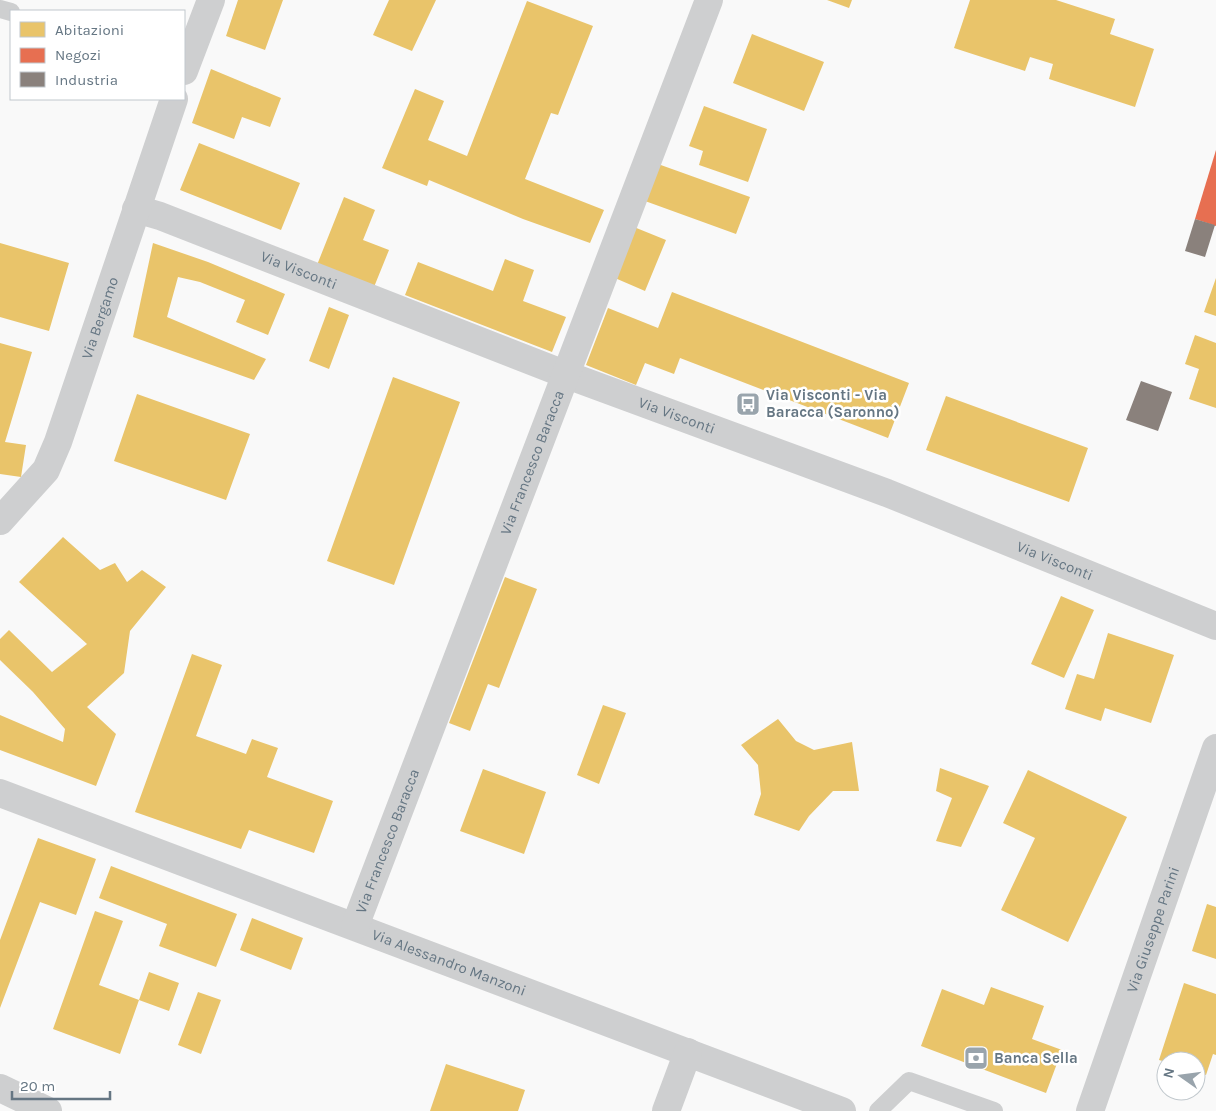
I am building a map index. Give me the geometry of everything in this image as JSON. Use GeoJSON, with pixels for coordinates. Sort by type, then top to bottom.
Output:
{"type":"FeatureCollection","features":[{"type":"Feature","properties":{"kind":"street"},"geometry":{"type":"LineString","coordinates":[[185,65],[211,0]]}},
{"type":"Feature","properties":{"kind":"street","name":"Via Francesco Baracca"},"geometry":{"type":"LineString","coordinates":[[355,926],[709,0]]}},
{"type":"Feature","properties":{"kind":"street","name":"Via Bergamo"},"geometry":{"type":"LineString","coordinates":[[0,521],[29,492],[46,470],[58,442],[174,100]]}},
{"type":"Feature","properties":{"kind":"street","name":"Via Visconti"},"geometry":{"type":"LineString","coordinates":[[136,209],[160,216],[567,375],[887,494],[1216,626]]}},
{"type":"Feature","properties":{"kind":"street","name":"Via Giuseppe Parini"},"geometry":{"type":"LineString","coordinates":[[1090,1111],[1216,748]]}},
{"type":"Feature","properties":{"kind":"street","name":"Via Alessandro Manzoni"},"geometry":{"type":"LineString","coordinates":[[0,793],[842,1111]]}},
{"type":"Feature","properties":{"kind":"street"},"geometry":{"type":"LineString","coordinates":[[666,1111],[688,1052]]}},
{"type":"Feature","properties":{"kind":"street"},"geometry":{"type":"LineString","coordinates":[[0,1088],[48,1111]]}},
{"type":"Feature","properties":{"kind":"lane"},"geometry":{"type":"LineString","coordinates":[[878,1111],[909,1081],[994,1111]]}},
{"type":"Feature","properties":{"kind":"building: Abitazioni"},"geometry":{"type":"Polygon","coordinates":[[[238,0],[283,0],[265,50],[226,36],[238,0]]]}},
{"type":"Feature","properties":{"kind":"building: Abitazioni"},"geometry":{"type":"Polygon","coordinates":[[[389,0],[436,0],[412,51],[373,35],[389,0]]]}},
{"type":"Feature","properties":{"kind":"building: Abitazioni"},"geometry":{"type":"Polygon","coordinates":[[[827,0],[852,0],[849,8],[827,0]]]}},
{"type":"Feature","properties":{"kind":"building: Abitazioni"},"geometry":{"type":"Polygon","coordinates":[[[970,0],[1056,0],[1115,19],[1110,34],[1154,49],[1135,107],[1049,79],[1053,64],[1030,57],[1025,71],[954,48],[970,0]]]}},
{"type":"Feature","properties":{"kind":"building: Abitazioni"},"geometry":{"type":"Polygon","coordinates":[[[527,1],[593,26],[558,115],[551,113],[525,179],[604,210],[590,243],[523,219],[429,180],[427,186],[382,168],[415,89],[444,101],[428,140],[467,156],[527,1]]]}},
{"type":"Feature","properties":{"kind":"building: Abitazioni"},"geometry":{"type":"Polygon","coordinates":[[[752,34],[824,62],[804,111],[733,83],[752,34]]]}},
{"type":"Feature","properties":{"kind":"building: Abitazioni"},"geometry":{"type":"Polygon","coordinates":[[[211,69],[281,98],[270,127],[242,117],[234,139],[192,123],[211,69]]]}},
{"type":"Feature","properties":{"kind":"building: Abitazioni"},"geometry":{"type":"Polygon","coordinates":[[[704,106],[767,129],[748,182],[699,165],[703,151],[689,146],[704,106]]]}},
{"type":"Feature","properties":{"kind":"building: Abitazioni"},"geometry":{"type":"Polygon","coordinates":[[[199,143],[300,183],[281,230],[180,190],[199,143]]]}},
{"type":"Feature","properties":{"kind":"building: Abitazioni"},"geometry":{"type":"Polygon","coordinates":[[[658,164],[750,197],[736,234],[645,201],[658,164]]]}},
{"type":"Feature","properties":{"kind":"building: Abitazioni"},"geometry":{"type":"Polygon","coordinates":[[[344,197],[375,210],[363,240],[389,250],[374,287],[317,265],[344,197]]]}},
{"type":"Feature","properties":{"kind":"building: Abitazioni"},"geometry":{"type":"Polygon","coordinates":[[[629,225],[666,240],[645,291],[608,275],[629,225]]]}},
{"type":"Feature","properties":{"kind":"building: Abitazioni"},"geometry":{"type":"Polygon","coordinates":[[[0,243],[69,263],[49,331],[0,317],[0,243]]]}},
{"type":"Feature","properties":{"kind":"building: Abitazioni"},"geometry":{"type":"Polygon","coordinates":[[[153,243],[208,262],[285,294],[268,335],[236,322],[245,300],[200,282],[178,277],[167,317],[266,359],[254,380],[133,337],[153,243]]]}},
{"type":"Feature","properties":{"kind":"building: Abitazioni"},"geometry":{"type":"Polygon","coordinates":[[[505,259],[534,270],[523,301],[566,317],[552,352],[405,295],[418,262],[493,291],[505,259]]]}},
{"type":"Feature","properties":{"kind":"building: Abitazioni"},"geometry":{"type":"Polygon","coordinates":[[[1216,278],[1216,316],[1204,312],[1216,278]]]}},
{"type":"Feature","properties":{"kind":"building: Abitazioni"},"geometry":{"type":"Polygon","coordinates":[[[672,292],[909,383],[888,438],[680,358],[674,374],[645,363],[636,385],[586,365],[608,308],[658,328],[672,292]]]}},
{"type":"Feature","properties":{"kind":"building: Abitazioni"},"geometry":{"type":"Polygon","coordinates":[[[329,307],[349,315],[329,369],[309,361],[329,307]]]}},
{"type":"Feature","properties":{"kind":"building: Abitazioni"},"geometry":{"type":"Polygon","coordinates":[[[1195,335],[1216,343],[1216,408],[1189,399],[1199,369],[1185,364],[1195,335]]]}},
{"type":"Feature","properties":{"kind":"building: Abitazioni"},"geometry":{"type":"Polygon","coordinates":[[[0,343],[32,352],[5,442],[26,445],[21,477],[0,474],[0,343]]]}},
{"type":"Feature","properties":{"kind":"building: Abitazioni"},"geometry":{"type":"Polygon","coordinates":[[[393,377],[460,402],[394,585],[327,561],[393,377]]]}},
{"type":"Feature","properties":{"kind":"building: Abitazioni"},"geometry":{"type":"Polygon","coordinates":[[[137,394],[250,434],[226,500],[114,461],[137,394]]]}},
{"type":"Feature","properties":{"kind":"building: Abitazioni"},"geometry":{"type":"Polygon","coordinates":[[[946,396],[1088,448],[1069,502],[926,450],[946,396]]]}},
{"type":"Feature","properties":{"kind":"building: Abitazioni"},"geometry":{"type":"Polygon","coordinates":[[[63,537],[100,570],[115,563],[127,582],[142,570],[166,587],[130,631],[124,673],[87,707],[116,734],[96,786],[0,750],[0,715],[63,742],[65,729],[33,692],[0,660],[0,639],[9,630],[52,672],[87,644],[19,582],[63,537]]]}},
{"type":"Feature","properties":{"kind":"building: Abitazioni"},"geometry":{"type":"Polygon","coordinates":[[[505,577],[537,589],[499,688],[488,684],[470,731],[449,723],[505,577]]]}},
{"type":"Feature","properties":{"kind":"building: Abitazioni"},"geometry":{"type":"Polygon","coordinates":[[[1061,596],[1094,610],[1064,678],[1031,664],[1061,596]]]}},
{"type":"Feature","properties":{"kind":"building: Abitazioni"},"geometry":{"type":"Polygon","coordinates":[[[1108,633],[1174,655],[1151,723],[1105,708],[1101,721],[1065,709],[1077,674],[1094,679],[1108,633]]]}},
{"type":"Feature","properties":{"kind":"building: Abitazioni"},"geometry":{"type":"Polygon","coordinates":[[[192,654],[222,665],[196,736],[246,754],[252,739],[278,748],[267,777],[333,801],[314,853],[249,830],[241,849],[135,812],[192,654]]]}},
{"type":"Feature","properties":{"kind":"building: Abitazioni"},"geometry":{"type":"Polygon","coordinates":[[[603,705],[626,713],[599,784],[577,775],[603,705]]]}},
{"type":"Feature","properties":{"kind":"building: Abitazioni"},"geometry":{"type":"Polygon","coordinates":[[[778,719],[796,741],[814,750],[852,742],[859,791],[833,791],[809,816],[799,831],[754,815],[761,794],[758,765],[741,745],[778,719]]]}},
{"type":"Feature","properties":{"kind":"building: Abitazioni"},"geometry":{"type":"Polygon","coordinates":[[[940,768],[989,786],[961,847],[936,841],[952,798],[936,791],[940,768]]]}},
{"type":"Feature","properties":{"kind":"building: Abitazioni"},"geometry":{"type":"Polygon","coordinates":[[[483,769],[546,792],[524,854],[460,831],[483,769]]]}},
{"type":"Feature","properties":{"kind":"building: Abitazioni"},"geometry":{"type":"Polygon","coordinates":[[[1028,770],[1127,817],[1068,942],[1001,910],[1035,838],[1003,823],[1028,770]]]}},
{"type":"Feature","properties":{"kind":"building: Abitazioni"},"geometry":{"type":"Polygon","coordinates":[[[38,838],[96,859],[76,915],[40,902],[0,1008],[0,940],[38,838]]]}},
{"type":"Feature","properties":{"kind":"building: Abitazioni"},"geometry":{"type":"Polygon","coordinates":[[[111,866],[237,914],[216,967],[159,946],[167,924],[99,898],[111,866]]]}},
{"type":"Feature","properties":{"kind":"building: Abitazioni"},"geometry":{"type":"Polygon","coordinates":[[[1207,904],[1216,907],[1216,959],[1192,951],[1207,904]]]}},
{"type":"Feature","properties":{"kind":"building: Abitazioni"},"geometry":{"type":"Polygon","coordinates":[[[95,911],[123,921],[99,985],[139,1000],[120,1054],[53,1029],[95,911]]]}},
{"type":"Feature","properties":{"kind":"building: Abitazioni"},"geometry":{"type":"Polygon","coordinates":[[[252,918],[303,938],[291,970],[240,950],[252,918]]]}},
{"type":"Feature","properties":{"kind":"building: Abitazioni"},"geometry":{"type":"Polygon","coordinates":[[[149,972],[179,983],[169,1011],[139,1000],[149,972]]]}},
{"type":"Feature","properties":{"kind":"building: Abitazioni"},"geometry":{"type":"Polygon","coordinates":[[[1184,983],[1216,994],[1216,1055],[1213,1054],[1206,1075],[1206,1051],[1162,1051],[1184,983]]]}},
{"type":"Feature","properties":{"kind":"building: Abitazioni"},"geometry":{"type":"Polygon","coordinates":[[[991,987],[1044,1006],[1032,1039],[1062,1050],[1046,1093],[921,1046],[942,989],[984,1005],[991,987]]]}},
{"type":"Feature","properties":{"kind":"building: Abitazioni"},"geometry":{"type":"Polygon","coordinates":[[[198,992],[221,1000],[201,1054],[178,1045],[198,992]]]}},
{"type":"Feature","properties":{"kind":"building: Abitazioni"},"geometry":{"type":"Polygon","coordinates":[[[446,1064],[525,1090],[518,1111],[430,1111],[446,1064]]]}},
{"type":"Feature","properties":{"kind":"building: Negozi"},"geometry":{"type":"Polygon","coordinates":[[[1216,150],[1216,226],[1195,219],[1216,150]]]}},
{"type":"Feature","properties":{"kind":"building: Industria"},"geometry":{"type":"Polygon","coordinates":[[[1195,219],[1215,225],[1205,257],[1185,251],[1195,219]]]}},
{"type":"Feature","properties":{"kind":"building: Industria"},"geometry":{"type":"Polygon","coordinates":[[[1141,381],[1172,392],[1158,431],[1126,420],[1141,381]]]}},
{"type":"Feature","properties":{"kind":"place","name":"Via Visconti - Via Baracca (Saronno)"},"geometry":{"type":"Point","coordinates":[748,404]}},
{"type":"Feature","properties":{"kind":"place","name":"Banca Sella"},"geometry":{"type":"Point","coordinates":[976,1058]}}]}
